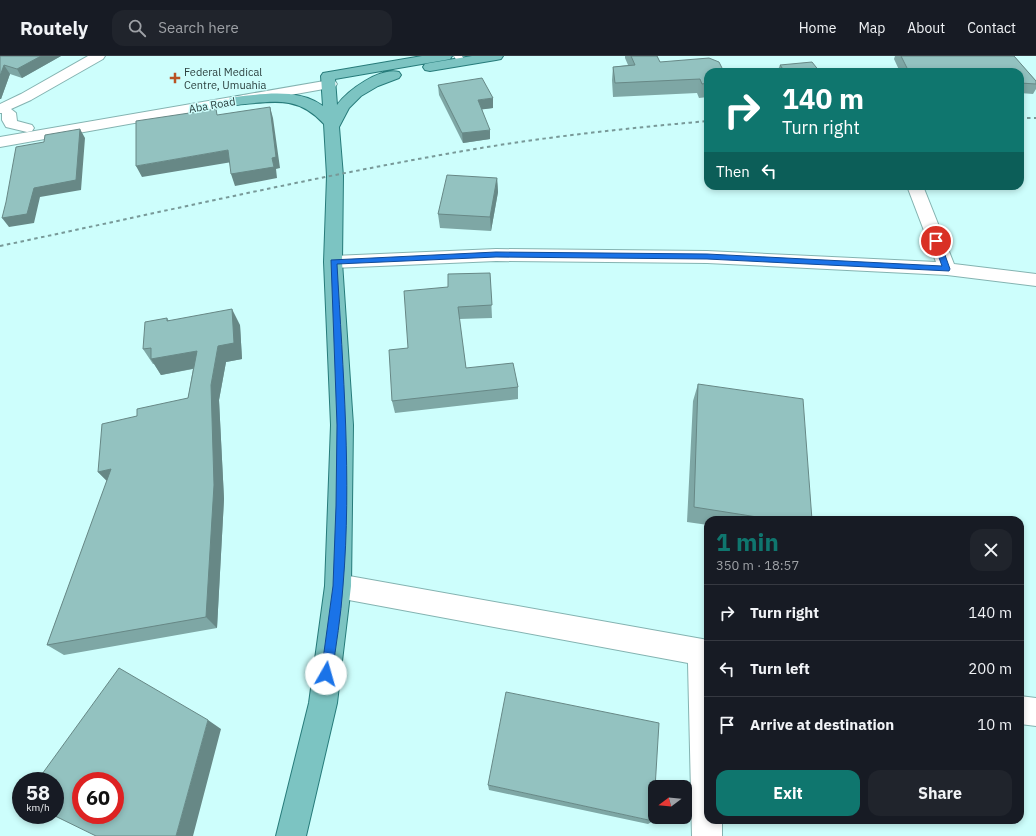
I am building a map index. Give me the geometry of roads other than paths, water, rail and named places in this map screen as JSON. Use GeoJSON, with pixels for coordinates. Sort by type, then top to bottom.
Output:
{"type":"FeatureCollection","features":[{"type":"Feature","properties":{"kind":"main road","name":"Aba Road"},"geometry":{"type":"LineString","coordinates":[[329,80],[424,58],[444,56]]}},
{"type":"Feature","properties":{"kind":"main road","name":"Aba Road"},"geometry":{"type":"LineString","coordinates":[[329,80],[403,72],[460,59],[496,56]]}},
{"type":"Feature","properties":{"kind":"main road"},"geometry":{"type":"LineString","coordinates":[[332,125],[342,105],[355,92],[376,80],[403,72]]}},
{"type":"Feature","properties":{"kind":"main road"},"geometry":{"type":"LineString","coordinates":[[291,836],[323,703],[338,586],[342,425],[333,262],[336,176],[329,80]]}},
{"type":"Feature","properties":{"kind":"main road"},"geometry":{"type":"LineString","coordinates":[[235,101],[270,99],[300,101],[316,108],[332,125]]}},
{"type":"Feature","properties":{"kind":"street"},"geometry":{"type":"LineString","coordinates":[[27,128],[11,124],[3,115],[26,97],[98,56]]}},
{"type":"Feature","properties":{"kind":"street","name":"Aba Road"},"geometry":{"type":"LineString","coordinates":[[0,142],[235,101],[329,80]]}},
{"type":"Feature","properties":{"kind":"street","name":"Aba Road"},"geometry":{"type":"LineString","coordinates":[[0,132],[329,80]]}},
{"type":"Feature","properties":{"kind":"street"},"geometry":{"type":"LineString","coordinates":[[916,190],[946,269]]}},
{"type":"Feature","properties":{"kind":"street"},"geometry":{"type":"LineString","coordinates":[[333,262],[496,255],[707,257],[946,269],[1036,280]]}},
{"type":"Feature","properties":{"kind":"street"},"geometry":{"type":"LineString","coordinates":[[338,586],[704,652]]}},
{"type":"Feature","properties":{"kind":"street"},"geometry":{"type":"LineString","coordinates":[[1024,710],[1036,712]]}},
{"type":"Feature","properties":{"kind":"street"},"geometry":{"type":"LineString","coordinates":[[707,824],[707,836]]}},
{"type":"Feature","properties":{"kind":"railway"},"geometry":{"type":"LineString","coordinates":[[1024,118],[1036,118]]}},
{"type":"Feature","properties":{"kind":"railway"},"geometry":{"type":"LineString","coordinates":[[0,246],[296,183],[475,149],[533,140],[650,126],[704,121]]}},
{"type":"Feature","properties":{"kind":"place","name":"Federal Medical Centre, Umuahia"},"geometry":{"type":"Point","coordinates":[175,78]}}]}
